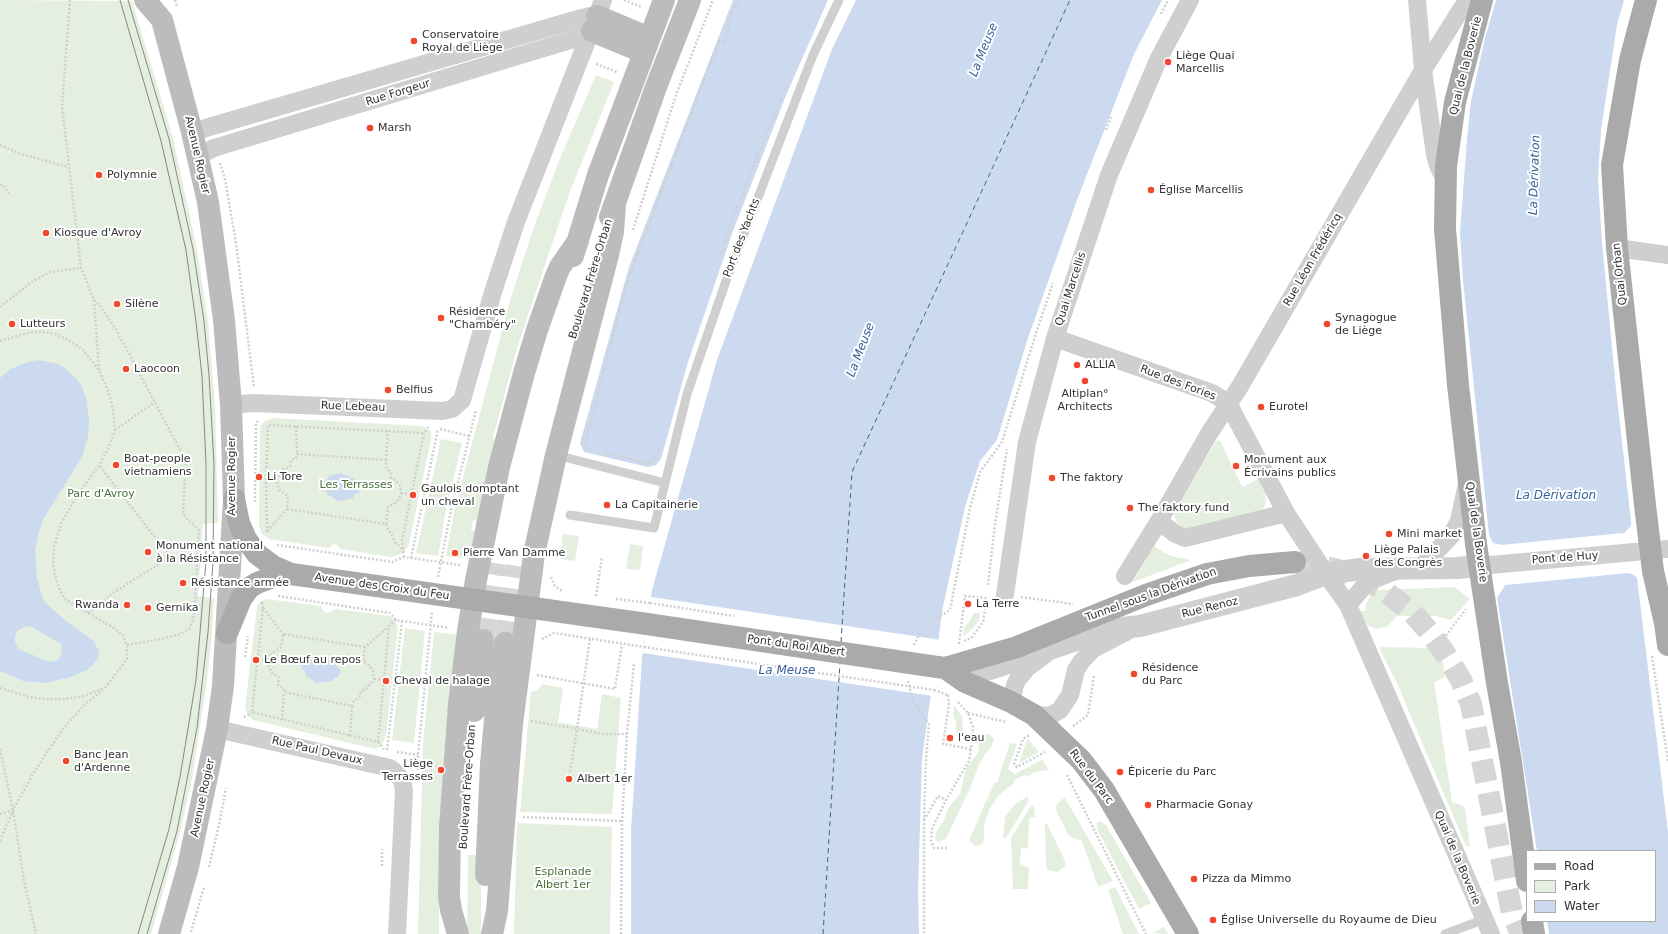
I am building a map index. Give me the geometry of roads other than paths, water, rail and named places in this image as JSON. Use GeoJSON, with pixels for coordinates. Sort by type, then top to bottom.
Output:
{"type":"FeatureCollection","features":[{"type":"Feature","properties":{"kind":"main road"},"geometry":{"type":"LineString","coordinates":[[145,0],[159,10]]}},
{"type":"Feature","properties":{"kind":"main road","name":"Boulevard Frère-Orban"},"geometry":{"type":"LineString","coordinates":[[495,563],[507,499],[523,429],[578,241],[598,175],[664,0]]}},
{"type":"Feature","properties":{"kind":"main road","name":"Boulevard Frère-Orban"},"geometry":{"type":"LineString","coordinates":[[517,566],[547,430],[587,288],[656,87],[690,0]]}},
{"type":"Feature","properties":{"kind":"main road","name":"Quai de la Boverie"},"geometry":{"type":"LineString","coordinates":[[1482,0],[1455,102],[1446,166],[1445,229],[1468,478],[1479,566],[1511,762],[1526,874]]}},
{"type":"Feature","properties":{"kind":"main road","name":"Quai Orban"},"geometry":{"type":"LineString","coordinates":[[1646,0],[1630,60],[1612,165],[1617,248],[1660,550],[1654,576],[1665,623],[1660,650]]}},
{"type":"Feature","properties":{"kind":"main road","name":"Avenue Rogier"},"geometry":{"type":"LineString","coordinates":[[159,10],[192,132],[208,202],[222,294],[231,405],[234,499],[227,633],[223,686],[217,729],[188,867],[169,934]]}},
{"type":"Feature","properties":{"kind":"main road"},"geometry":{"type":"LineString","coordinates":[[599,21],[646,45]]}},
{"type":"Feature","properties":{"kind":"main road"},"geometry":{"type":"LineString","coordinates":[[490,934],[497,911],[512,724],[526,606],[534,554],[556,455],[602,282],[613,232],[615,204]]}},
{"type":"Feature","properties":{"kind":"main road"},"geometry":{"type":"LineString","coordinates":[[458,934],[449,897],[450,827],[459,704],[473,599],[499,467],[526,366],[556,276],[560,267],[578,241]]}},
{"type":"Feature","properties":{"kind":"main road"},"geometry":{"type":"LineString","coordinates":[[234,499],[239,523],[246,539],[257,554],[273,566],[291,574]]}},
{"type":"Feature","properties":{"kind":"main road","name":"Tunnel sous la Dérivation"},"geometry":{"type":"LineString","coordinates":[[941,668],[1011,649],[1146,595],[1207,574],[1242,567],[1295,562]]}},
{"type":"Feature","properties":{"kind":"main road"},"geometry":{"type":"LineString","coordinates":[[227,633],[241,599],[249,588],[257,583],[273,577],[291,574]]}},
{"type":"Feature","properties":{"kind":"main road","name":"Avenue des Croix du Feu"},"geometry":{"type":"LineString","coordinates":[[291,574],[473,599]]}},
{"type":"Feature","properties":{"kind":"main road"},"geometry":{"type":"LineString","coordinates":[[473,599],[526,606]]}},
{"type":"Feature","properties":{"kind":"main road","name":"Pont du Roi Albert"},"geometry":{"type":"LineString","coordinates":[[526,606],[941,668]]}},
{"type":"Feature","properties":{"kind":"main road","name":"Boulevard Frère-Orban"},"geometry":{"type":"LineString","coordinates":[[458,934],[471,743],[483,640]]}},
{"type":"Feature","properties":{"kind":"main road","name":"Boulevard Frère-Orban"},"geometry":{"type":"LineString","coordinates":[[490,934],[486,876],[487,826],[497,697],[505,643]]}},
{"type":"Feature","properties":{"kind":"main road","name":"Rue du Parc"},"geometry":{"type":"LineString","coordinates":[[941,668],[965,682],[1009,712],[1034,715],[1081,760],[1104,790],[1188,934]]}},
{"type":"Feature","properties":{"kind":"main road"},"geometry":{"type":"LineString","coordinates":[[1532,922],[1534,934]]}},
{"type":"Feature","properties":{"kind":"street","name":"Quai Marcellis"},"geometry":{"type":"LineString","coordinates":[[1005,595],[1027,442],[1055,338],[1109,175],[1159,58],[1190,0]]}},
{"type":"Feature","properties":{"kind":"street","name":"Quai de la Boverie"},"geometry":{"type":"LineString","coordinates":[[1417,0],[1423,70],[1435,155],[1439,168],[1446,181]]}},
{"type":"Feature","properties":{"kind":"street","name":"Rue Léon Frédéricq"},"geometry":{"type":"LineString","coordinates":[[1125,576],[1159,521],[1210,432],[1239,388],[1423,70],[1467,0]]}},
{"type":"Feature","properties":{"kind":"street","name":"Rue Forgeur"},"geometry":{"type":"LineString","coordinates":[[192,132],[590,16],[599,21],[584,36],[214,148],[197,156]]}},
{"type":"Feature","properties":{"kind":"street","name":"Rue Lebeau"},"geometry":{"type":"LineString","coordinates":[[231,405],[254,403],[442,411],[452,409],[462,400],[493,292],[516,222],[540,158],[599,21]]}},
{"type":"Feature","properties":{"kind":"street"},"geometry":{"type":"LineString","coordinates":[[552,27],[558,44]]}},
{"type":"Feature","properties":{"kind":"street"},"geometry":{"type":"LineString","coordinates":[[232,121],[228,125],[226,131],[231,139],[238,141]]}},
{"type":"Feature","properties":{"kind":"street"},"geometry":{"type":"LineString","coordinates":[[1617,248],[1668,255]]}},
{"type":"Feature","properties":{"kind":"street","name":"Rue des Fories"},"geometry":{"type":"LineString","coordinates":[[1055,338],[1212,393],[1228,403],[1286,513],[1326,574]]}},
{"type":"Feature","properties":{"kind":"street"},"geometry":{"type":"LineString","coordinates":[[1348,604],[1365,585],[1372,580],[1409,569],[1451,536],[1461,511],[1468,478]]}},
{"type":"Feature","properties":{"kind":"street"},"geometry":{"type":"LineString","coordinates":[[1159,521],[1174,533],[1185,538],[1286,513]]}},
{"type":"Feature","properties":{"kind":"street","name":"Pont de Huy"},"geometry":{"type":"LineString","coordinates":[[1479,566],[1660,550]]}},
{"type":"Feature","properties":{"kind":"street","name":"Rue Renoz"},"geometry":{"type":"LineString","coordinates":[[941,668],[970,671],[990,669],[1095,634],[1140,626],[1298,585],[1326,574],[1360,569],[1409,569],[1479,566]]}},
{"type":"Feature","properties":{"kind":"street","name":"Quai de la Boverie"},"geometry":{"type":"LineString","coordinates":[[1326,574],[1348,604],[1488,927]]}},
{"type":"Feature","properties":{"kind":"street"},"geometry":{"type":"LineString","coordinates":[[1665,623],[1668,602]]}},
{"type":"Feature","properties":{"kind":"street"},"geometry":{"type":"LineString","coordinates":[[1034,715],[1050,716],[1060,710],[1070,695],[1076,670],[1093,649],[1140,626]]}},
{"type":"Feature","properties":{"kind":"street"},"geometry":{"type":"LineString","coordinates":[[1009,712],[1015,685],[1027,668],[1056,647]]}},
{"type":"Feature","properties":{"kind":"street","name":"Rue Paul Devaux"},"geometry":{"type":"LineString","coordinates":[[217,729],[390,768],[402,780],[404,791],[397,934]]}},
{"type":"Feature","properties":{"kind":"lane","name":"Port des Yachts"},"geometry":{"type":"LineString","coordinates":[[570,515],[654,528],[687,394],[726,278],[813,55],[839,0]]}},
{"type":"Feature","properties":{"kind":"lane"},"geometry":{"type":"LineString","coordinates":[[556,455],[665,483]]}},
{"type":"Feature","properties":{"kind":"lane"},"geometry":{"type":"LineString","coordinates":[[1445,934],[1488,927]]}},
{"type":"Feature","properties":{"kind":"water"},"geometry":{"type":"Polygon","coordinates":[[[733,0],[828,0],[787,93],[733,231],[688,362],[661,459],[656,465],[648,467],[584,452],[580,443],[629,267],[733,0]]]}},
{"type":"Feature","properties":{"kind":"water","name":"La Meuse"},"geometry":{"type":"Polygon","coordinates":[[[856,0],[1162,0],[1134,54],[1077,200],[1027,341],[997,440],[980,461],[965,507],[943,606],[922,759],[918,890],[919,934],[631,934],[631,830],[642,658],[652,590],[717,360],[832,49],[856,0]]]}},
{"type":"Feature","properties":{"kind":"water","name":"La Dérivation"},"geometry":{"type":"Polygon","coordinates":[[[1496,0],[1624,0],[1617,25],[1601,130],[1598,178],[1602,242],[1616,389],[1631,521],[1631,526],[1623,534],[1628,573],[1637,578],[1668,832],[1668,934],[1549,934],[1547,922],[1656,922],[1656,850],[1537,850],[1497,598],[1506,584],[1502,545],[1493,543],[1489,535],[1463,280],[1460,233],[1467,139],[1471,101],[1485,38],[1496,0]]]}},
{"type":"Feature","properties":{"kind":"water"},"geometry":{"type":"Polygon","coordinates":[[[37,360],[55,363],[62,366],[75,377],[81,385],[86,397],[89,419],[88,437],[82,457],[44,518],[39,531],[35,550],[37,578],[43,599],[67,622],[94,641],[99,652],[98,658],[87,670],[68,678],[44,683],[23,681],[0,671],[0,378],[11,369],[37,360]],[[27,626],[18,630],[15,636],[15,642],[18,649],[50,662],[58,660],[62,650],[61,644],[32,627],[27,626]]]}},
{"type":"Feature","properties":{"kind":"water"},"geometry":{"type":"Polygon","coordinates":[[[340,473],[355,479],[355,482],[361,488],[359,493],[354,495],[353,498],[340,501],[336,500],[327,495],[327,492],[322,488],[322,482],[328,479],[329,476],[340,473]]]}},
{"type":"Feature","properties":{"kind":"water"},"geometry":{"type":"Polygon","coordinates":[[[309,657],[325,657],[331,661],[336,661],[335,665],[341,672],[337,678],[334,678],[333,681],[317,683],[306,677],[306,673],[302,669],[301,665],[309,661],[309,657]]]}},
{"type":"Feature","properties":{"kind":"tunnel"},"geometry":{"type":"LineString","coordinates":[[1295,562],[1335,569],[1359,577],[1379,587],[1412,612],[1444,652],[1461,680],[1471,704],[1512,913],[1521,934]]}},
{"type":"Feature","properties":{"kind":"tunnel"},"geometry":{"type":"LineString","coordinates":[[483,640],[495,563]]}},
{"type":"Feature","properties":{"kind":"tunnel"},"geometry":{"type":"LineString","coordinates":[[505,643],[517,566]]}},
{"type":"Feature","properties":{"kind":"tram line"},"geometry":{"type":"LineString","coordinates":[[120,0],[161,141],[186,250],[202,376],[206,464],[206,561],[196,680],[180,777],[169,829],[138,934]]}},
{"type":"Feature","properties":{"kind":"tram line"},"geometry":{"type":"LineString","coordinates":[[128,0],[169,139],[193,249],[204,321],[209,375],[214,464],[213,562],[208,632],[197,728],[177,831],[147,934]]}},
{"type":"Feature","properties":{"kind":"place","name":"Conservatoire Royal de Liège"},"geometry":{"type":"Point","coordinates":[414,41]}},
{"type":"Feature","properties":{"kind":"place","name":"Liège Quai Marcellis"},"geometry":{"type":"Point","coordinates":[1168,62]}},
{"type":"Feature","properties":{"kind":"place","name":"Marsh"},"geometry":{"type":"Point","coordinates":[370,128]}},
{"type":"Feature","properties":{"kind":"place","name":"Polymnie"},"geometry":{"type":"Point","coordinates":[99,175]}},
{"type":"Feature","properties":{"kind":"place","name":"Église Marcellis"},"geometry":{"type":"Point","coordinates":[1151,190]}},
{"type":"Feature","properties":{"kind":"place","name":"Kiosque d'Avroy"},"geometry":{"type":"Point","coordinates":[46,233]}},
{"type":"Feature","properties":{"kind":"place","name":"Silène"},"geometry":{"type":"Point","coordinates":[117,304]}},
{"type":"Feature","properties":{"kind":"place","name":"Résidence \"Chambéry\""},"geometry":{"type":"Point","coordinates":[441,318]}},
{"type":"Feature","properties":{"kind":"place","name":"Lutteurs"},"geometry":{"type":"Point","coordinates":[12,324]}},
{"type":"Feature","properties":{"kind":"place","name":"Synagogue de Liège"},"geometry":{"type":"Point","coordinates":[1327,324]}},
{"type":"Feature","properties":{"kind":"place","name":"ALLIA"},"geometry":{"type":"Point","coordinates":[1077,365]}},
{"type":"Feature","properties":{"kind":"place","name":"Laocoon"},"geometry":{"type":"Point","coordinates":[126,369]}},
{"type":"Feature","properties":{"kind":"place","name":"Altiplan° Architects"},"geometry":{"type":"Point","coordinates":[1085,381]}},
{"type":"Feature","properties":{"kind":"place","name":"Belfius"},"geometry":{"type":"Point","coordinates":[388,390]}},
{"type":"Feature","properties":{"kind":"place","name":"Eurotel"},"geometry":{"type":"Point","coordinates":[1261,407]}},
{"type":"Feature","properties":{"kind":"place","name":"Boat-people vietnamiens"},"geometry":{"type":"Point","coordinates":[116,465]}},
{"type":"Feature","properties":{"kind":"place","name":"Monument aux Écrivains publics"},"geometry":{"type":"Point","coordinates":[1236,466]}},
{"type":"Feature","properties":{"kind":"place","name":"Li Tore"},"geometry":{"type":"Point","coordinates":[259,477]}},
{"type":"Feature","properties":{"kind":"place","name":"The faktory"},"geometry":{"type":"Point","coordinates":[1052,478]}},
{"type":"Feature","properties":{"kind":"place","name":"Gaulois domptant un cheval"},"geometry":{"type":"Point","coordinates":[413,495]}},
{"type":"Feature","properties":{"kind":"place","name":"La Capitainerie"},"geometry":{"type":"Point","coordinates":[607,505]}},
{"type":"Feature","properties":{"kind":"place","name":"The faktory fund"},"geometry":{"type":"Point","coordinates":[1130,508]}},
{"type":"Feature","properties":{"kind":"place","name":"Mini market"},"geometry":{"type":"Point","coordinates":[1389,534]}},
{"type":"Feature","properties":{"kind":"place","name":"Monument national à la Résistance"},"geometry":{"type":"Point","coordinates":[148,552]}},
{"type":"Feature","properties":{"kind":"place","name":"Pierre Van Damme"},"geometry":{"type":"Point","coordinates":[455,553]}},
{"type":"Feature","properties":{"kind":"place","name":"Liège Palais des Congrès"},"geometry":{"type":"Point","coordinates":[1366,556]}},
{"type":"Feature","properties":{"kind":"place","name":"Résistance armée"},"geometry":{"type":"Point","coordinates":[183,583]}},
{"type":"Feature","properties":{"kind":"place","name":"La Terre"},"geometry":{"type":"Point","coordinates":[968,604]}},
{"type":"Feature","properties":{"kind":"place","name":"Rwanda"},"geometry":{"type":"Point","coordinates":[127,605]}},
{"type":"Feature","properties":{"kind":"place","name":"Gernika"},"geometry":{"type":"Point","coordinates":[148,608]}},
{"type":"Feature","properties":{"kind":"place","name":"Le Bœuf au repos"},"geometry":{"type":"Point","coordinates":[256,660]}},
{"type":"Feature","properties":{"kind":"place","name":"Résidence du Parc"},"geometry":{"type":"Point","coordinates":[1134,674]}},
{"type":"Feature","properties":{"kind":"place","name":"Cheval de halage"},"geometry":{"type":"Point","coordinates":[386,681]}},
{"type":"Feature","properties":{"kind":"place","name":"l'eau"},"geometry":{"type":"Point","coordinates":[950,738]}},
{"type":"Feature","properties":{"kind":"place","name":"Banc Jean d'Ardenne"},"geometry":{"type":"Point","coordinates":[66,761]}},
{"type":"Feature","properties":{"kind":"place","name":"Liège Terrasses"},"geometry":{"type":"Point","coordinates":[441,770]}},
{"type":"Feature","properties":{"kind":"place","name":"Épicerie du Parc"},"geometry":{"type":"Point","coordinates":[1120,772]}},
{"type":"Feature","properties":{"kind":"place","name":"Albert 1er"},"geometry":{"type":"Point","coordinates":[569,779]}},
{"type":"Feature","properties":{"kind":"place","name":"Pharmacie Gonay"},"geometry":{"type":"Point","coordinates":[1148,805]}},
{"type":"Feature","properties":{"kind":"place","name":"Pizza da Mimmo"},"geometry":{"type":"Point","coordinates":[1194,879]}},
{"type":"Feature","properties":{"kind":"place","name":"Église Universelle du Royaume de Dieu"},"geometry":{"type":"Point","coordinates":[1213,920]}},
{"type":"Feature","properties":{"kind":"park label","name":"Les Terrasses"},"geometry":{"type":"Point","coordinates":[356,485]}},
{"type":"Feature","properties":{"kind":"park label","name":"Parc d'Avroy"},"geometry":{"type":"Point","coordinates":[101,494]}},
{"type":"Feature","properties":{"kind":"park label","name":"Esplanade Albert 1er"},"geometry":{"type":"Point","coordinates":[563,878]}}]}
